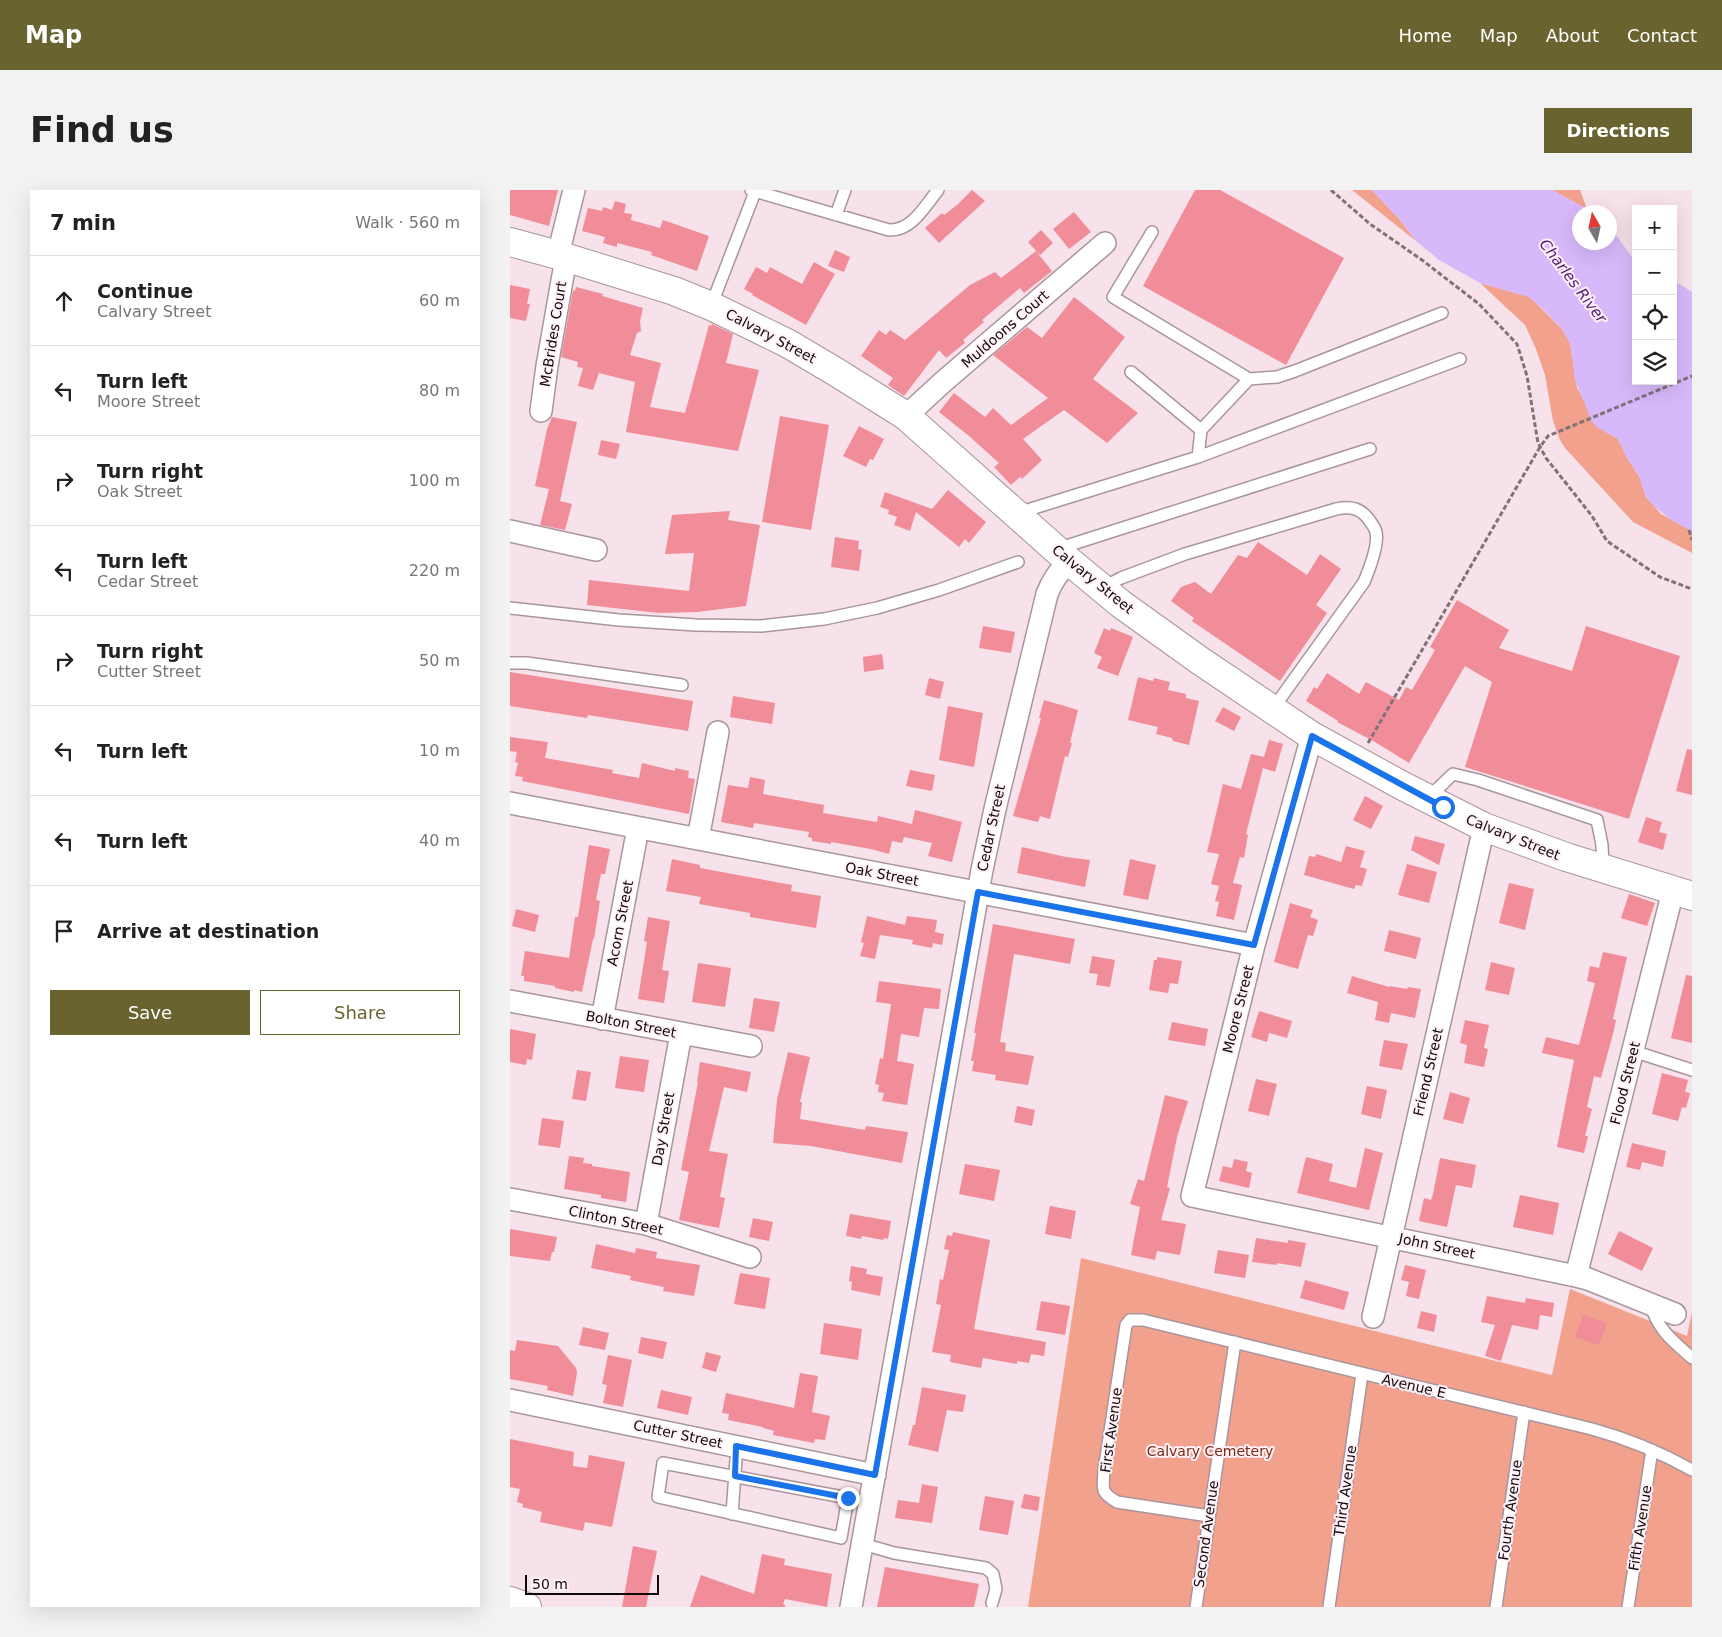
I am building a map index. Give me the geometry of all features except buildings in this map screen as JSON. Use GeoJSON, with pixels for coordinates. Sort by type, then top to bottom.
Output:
{"type":"FeatureCollection","features":[{"type":"Feature","properties":{"kind":"street","name":"McBrides Court"},"geometry":{"type":"LineString","coordinates":[[541,411],[562,256],[574,190]]}},
{"type":"Feature","properties":{"kind":"street","name":"Calvary Street"},"geometry":{"type":"LineString","coordinates":[[510,242],[657,285],[711,306],[812,357],[906,416],[1121,604],[1199,660],[1312,736],[1426,799],[1484,827],[1526,844],[1682,893]]}},
{"type":"Feature","properties":{"kind":"street","name":"Muldoons Court"},"geometry":{"type":"LineString","coordinates":[[906,416],[1105,242]]}},
{"type":"Feature","properties":{"kind":"street"},"geometry":{"type":"LineString","coordinates":[[510,531],[596,550]]}},
{"type":"Feature","properties":{"kind":"street","name":"Cedar Street"},"geometry":{"type":"LineString","coordinates":[[852,1607],[978,892],[995,809],[1047,594],[1063,555]]}},
{"type":"Feature","properties":{"kind":"street"},"geometry":{"type":"LineString","coordinates":[[698,839],[718,732]]}},
{"type":"Feature","properties":{"kind":"street","name":"Moore Street"},"geometry":{"type":"LineString","coordinates":[[1192,1196],[1254,945],[1312,736]]}},
{"type":"Feature","properties":{"kind":"street","name":"Oak Street"},"geometry":{"type":"LineString","coordinates":[[510,803],[1254,945]]}},
{"type":"Feature","properties":{"kind":"street","name":"Friend Street"},"geometry":{"type":"LineString","coordinates":[[1373,1317],[1484,827]]}},
{"type":"Feature","properties":{"kind":"street","name":"Acorn Street"},"geometry":{"type":"LineString","coordinates":[[602,1019],[638,828]]}},
{"type":"Feature","properties":{"kind":"street","name":"Flood Street"},"geometry":{"type":"LineString","coordinates":[[1576,1276],[1633,1052],[1682,893]]}},
{"type":"Feature","properties":{"kind":"street","name":"Bolton Street"},"geometry":{"type":"LineString","coordinates":[[510,1001],[751,1046]]}},
{"type":"Feature","properties":{"kind":"street","name":"Day Street"},"geometry":{"type":"LineString","coordinates":[[646,1224],[681,1034]]}},
{"type":"Feature","properties":{"kind":"street","name":"John Street"},"geometry":{"type":"LineString","coordinates":[[1192,1196],[1392,1236],[1576,1276],[1675,1314]]}},
{"type":"Feature","properties":{"kind":"street","name":"Clinton Street"},"geometry":{"type":"LineString","coordinates":[[510,1199],[646,1224],[750,1257]]}},
{"type":"Feature","properties":{"kind":"street","name":"Cutter Street"},"geometry":{"type":"LineString","coordinates":[[510,1400],[875,1475]]}},
{"type":"Feature","properties":{"kind":"street"},"geometry":{"type":"LineString","coordinates":[[510,1601],[527,1607]]}},
{"type":"Feature","properties":{"kind":"lane"},"geometry":{"type":"LineString","coordinates":[[836,215],[845,190]]}},
{"type":"Feature","properties":{"kind":"lane"},"geometry":{"type":"LineString","coordinates":[[711,306],[753,191],[889,230],[897,230],[904,228],[911,222],[938,190]]}},
{"type":"Feature","properties":{"kind":"lane"},"geometry":{"type":"LineString","coordinates":[[1152,232],[1113,297],[1249,379],[1277,377],[1295,371],[1442,313]]}},
{"type":"Feature","properties":{"kind":"lane"},"geometry":{"type":"LineString","coordinates":[[1016,514],[1198,457],[1460,360]]}},
{"type":"Feature","properties":{"kind":"lane"},"geometry":{"type":"LineString","coordinates":[[1132,372],[1201,430]]}},
{"type":"Feature","properties":{"kind":"lane"},"geometry":{"type":"LineString","coordinates":[[1198,457],[1201,430],[1249,379]]}},
{"type":"Feature","properties":{"kind":"lane"},"geometry":{"type":"LineString","coordinates":[[1063,555],[1370,448]]}},
{"type":"Feature","properties":{"kind":"lane"},"geometry":{"type":"LineString","coordinates":[[1102,588],[1121,578],[1185,554],[1336,509],[1346,507],[1358,509],[1364,514],[1376,532],[1371,562],[1364,582],[1272,710]]}},
{"type":"Feature","properties":{"kind":"lane"},"geometry":{"type":"LineString","coordinates":[[510,608],[619,620],[696,625],[761,626],[824,619],[877,608],[939,590],[1018,562]]}},
{"type":"Feature","properties":{"kind":"lane"},"geometry":{"type":"LineString","coordinates":[[510,663],[527,663],[682,685]]}},
{"type":"Feature","properties":{"kind":"lane"},"geometry":{"type":"LineString","coordinates":[[1426,799],[1453,774],[1478,780],[1597,820],[1602,845],[1603,869]]}},
{"type":"Feature","properties":{"kind":"lane"},"geometry":{"type":"LineString","coordinates":[[1633,1052],[1692,1070]]}},
{"type":"Feature","properties":{"kind":"lane"},"geometry":{"type":"LineString","coordinates":[[1651,1305],[1656,1321],[1662,1330],[1692,1358]]}},
{"type":"Feature","properties":{"kind":"lane","name":"Avenue E"},"geometry":{"type":"LineString","coordinates":[[1130,1320],[1143,1320],[1624,1438],[1671,1458],[1692,1470]]}},
{"type":"Feature","properties":{"kind":"lane","name":"First Avenue"},"geometry":{"type":"LineString","coordinates":[[1130,1320],[1126,1325],[1104,1471],[1103,1491],[1117,1502],[1209,1516]]}},
{"type":"Feature","properties":{"kind":"lane","name":"Second Avenue"},"geometry":{"type":"LineString","coordinates":[[1196,1607],[1235,1342]]}},
{"type":"Feature","properties":{"kind":"lane","name":"Third Avenue"},"geometry":{"type":"LineString","coordinates":[[1329,1607],[1362,1374]]}},
{"type":"Feature","properties":{"kind":"lane","name":"Fourth Avenue"},"geometry":{"type":"LineString","coordinates":[[1496,1607],[1524,1412]]}},
{"type":"Feature","properties":{"kind":"lane"},"geometry":{"type":"LineString","coordinates":[[732,1514],[736,1446]]}},
{"type":"Feature","properties":{"kind":"lane","name":"Fifth Avenue"},"geometry":{"type":"LineString","coordinates":[[1628,1607],[1652,1450]]}},
{"type":"Feature","properties":{"kind":"lane"},"geometry":{"type":"LineString","coordinates":[[663,1463],[848,1498],[841,1538],[732,1514],[658,1497],[663,1463]]}},
{"type":"Feature","properties":{"kind":"lane"},"geometry":{"type":"LineString","coordinates":[[863,1544],[894,1553],[986,1568],[993,1574],[996,1590],[992,1603]]}},
{"type":"Feature","properties":{"kind":"path"},"geometry":{"type":"LineString","coordinates":[[1331,190],[1370,224],[1422,260],[1479,304],[1518,344],[1527,376],[1540,447],[1546,458],[1592,516],[1607,541],[1660,577],[1692,589]]}},
{"type":"Feature","properties":{"kind":"path"},"geometry":{"type":"LineString","coordinates":[[1365,748],[1540,447],[1552,433],[1692,376]]}},
{"type":"Feature","properties":{"kind":"path"},"geometry":{"type":"LineString","coordinates":[[1689,530],[1692,540]]}},
{"type":"Feature","properties":{"kind":"green space"},"geometry":{"type":"Polygon","coordinates":[[[1352,190],[1372,190],[1401,221],[1416,241],[1352,190]]]}},
{"type":"Feature","properties":{"kind":"green space"},"geometry":{"type":"Polygon","coordinates":[[[1552,190],[1580,190],[1586,205],[1580,205],[1552,190]]]}},
{"type":"Feature","properties":{"kind":"green space"},"geometry":{"type":"Polygon","coordinates":[[[1480,283],[1530,297],[1562,329],[1570,343],[1577,388],[1606,432],[1618,439],[1627,458],[1639,476],[1646,497],[1661,514],[1692,531],[1692,553],[1633,522],[1565,448],[1553,421],[1545,375],[1525,325],[1480,283]]]}},
{"type":"Feature","properties":{"kind":"green space","name":"Calvary Cemetery"},"geometry":{"type":"Polygon","coordinates":[[[1081,1258],[1552,1375],[1570,1289],[1687,1336],[1692,1312],[1692,1607],[1028,1607],[1081,1258]]]}},
{"type":"Feature","properties":{"kind":"water","name":"Charles River"},"geometry":{"type":"Polygon","coordinates":[[[1372,190],[1552,190],[1580,205],[1572,205],[1572,250],[1617,250],[1617,236],[1632,256],[1632,385],[1677,385],[1677,283],[1692,292],[1692,531],[1671,520],[1654,506],[1646,497],[1639,476],[1627,458],[1618,439],[1598,428],[1592,422],[1575,380],[1570,343],[1562,329],[1529,297],[1480,283],[1439,260],[1416,241],[1401,221],[1372,190]]]}},
{"type":"Feature","properties":{"kind":"route"},"geometry":{"type":"LineString","coordinates":[[848,1498],[735,1476],[736,1446],[875,1475],[978,892],[1254,945],[1312,736],[1443,807]]}}]}
